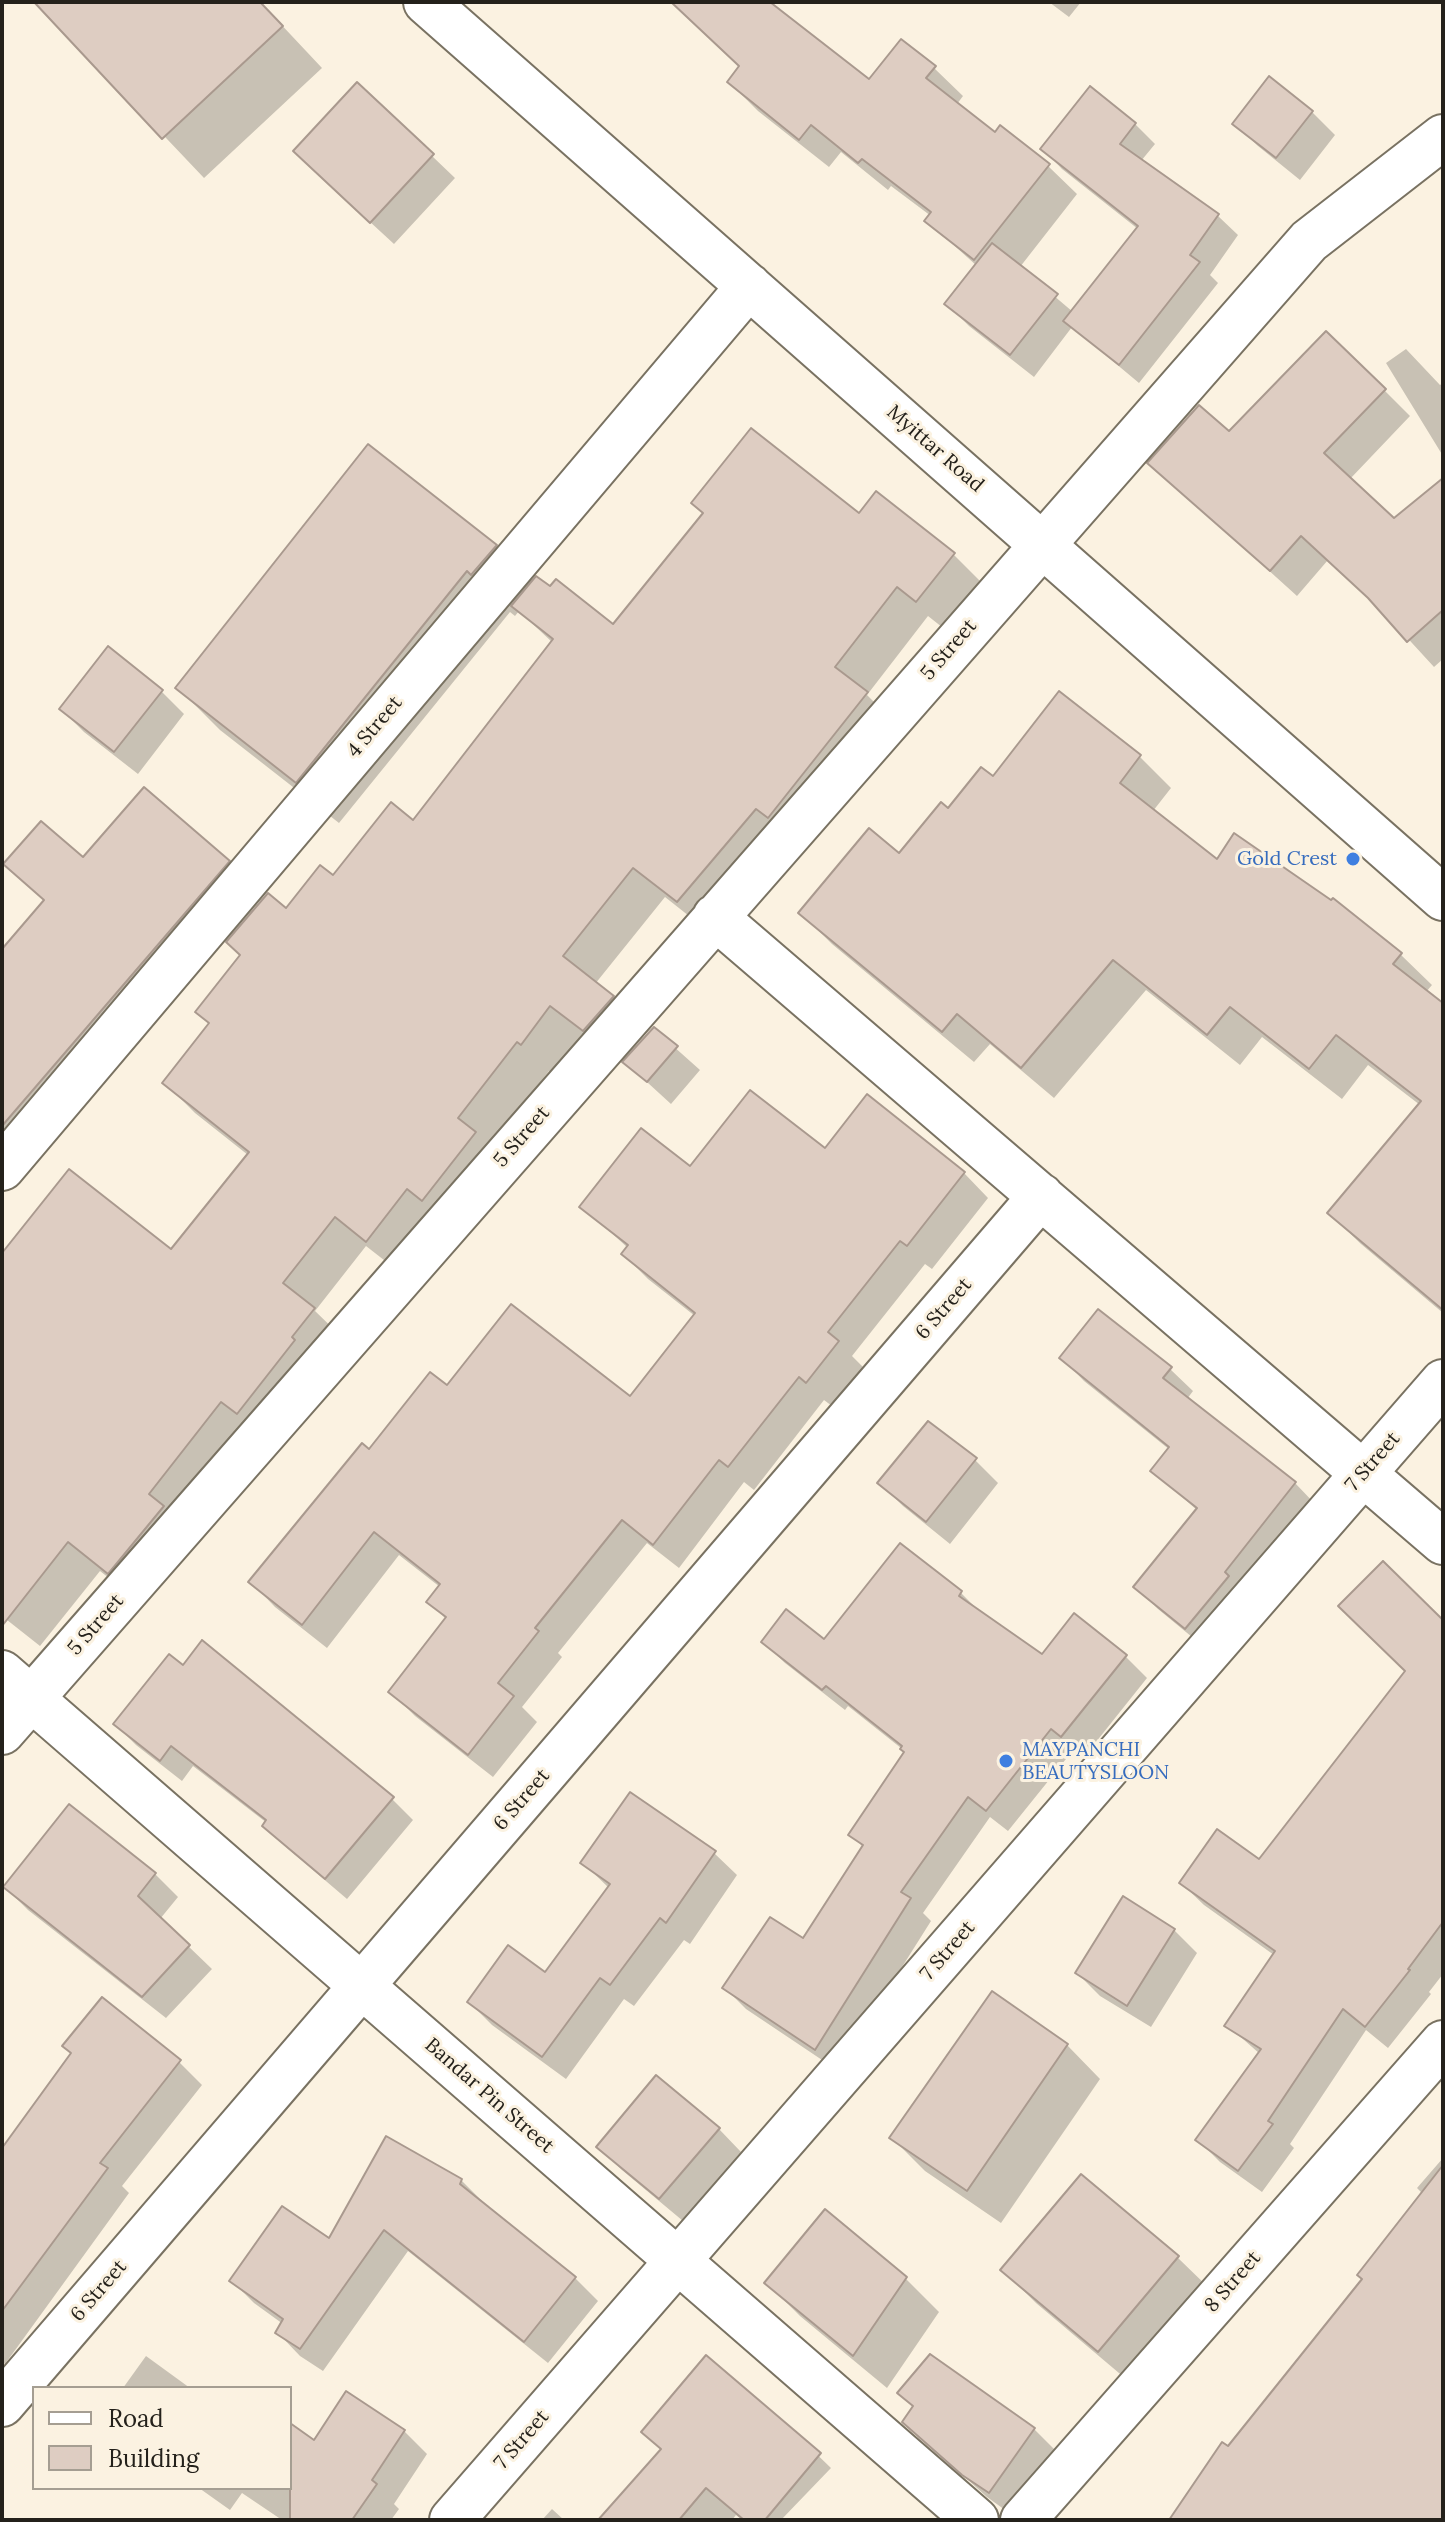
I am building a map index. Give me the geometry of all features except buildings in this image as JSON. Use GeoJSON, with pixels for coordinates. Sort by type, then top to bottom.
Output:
{"type":"FeatureCollection","features":[{"type":"Feature","properties":{"kind":"street","name":"Myittar Road"},"geometry":{"type":"LineString","coordinates":[[426,2],[1443,898]]}},
{"type":"Feature","properties":{"kind":"street","name":"5 Street"},"geometry":{"type":"LineString","coordinates":[[2,1732],[17,1685],[715,917],[1309,241],[1443,137]]}},
{"type":"Feature","properties":{"kind":"street","name":"4 Street"},"geometry":{"type":"LineString","coordinates":[[2,1168],[749,286]]}},
{"type":"Feature","properties":{"kind":"street"},"geometry":{"type":"LineString","coordinates":[[715,917],[1443,1542]]}},
{"type":"Feature","properties":{"kind":"street","name":"6 Street"},"geometry":{"type":"LineString","coordinates":[[2,2404],[1041,1196]]}},
{"type":"Feature","properties":{"kind":"street","name":"7 Street"},"geometry":{"type":"LineString","coordinates":[[452,2520],[1443,1382]]}},
{"type":"Feature","properties":{"kind":"street","name":"Bandar Pin Street"},"geometry":{"type":"LineString","coordinates":[[17,1685],[976,2520]]}},
{"type":"Feature","properties":{"kind":"street","name":"8 Street"},"geometry":{"type":"LineString","coordinates":[[1023,2520],[1443,2043]]}},
{"type":"Feature","properties":{"kind":"place","name":"Gold Crest"},"geometry":{"type":"Point","coordinates":[1353,859]}},
{"type":"Feature","properties":{"kind":"place","name":"MAYPANCHI BEAUTYSLOON"},"geometry":{"type":"Point","coordinates":[1006,1761]}}]}
